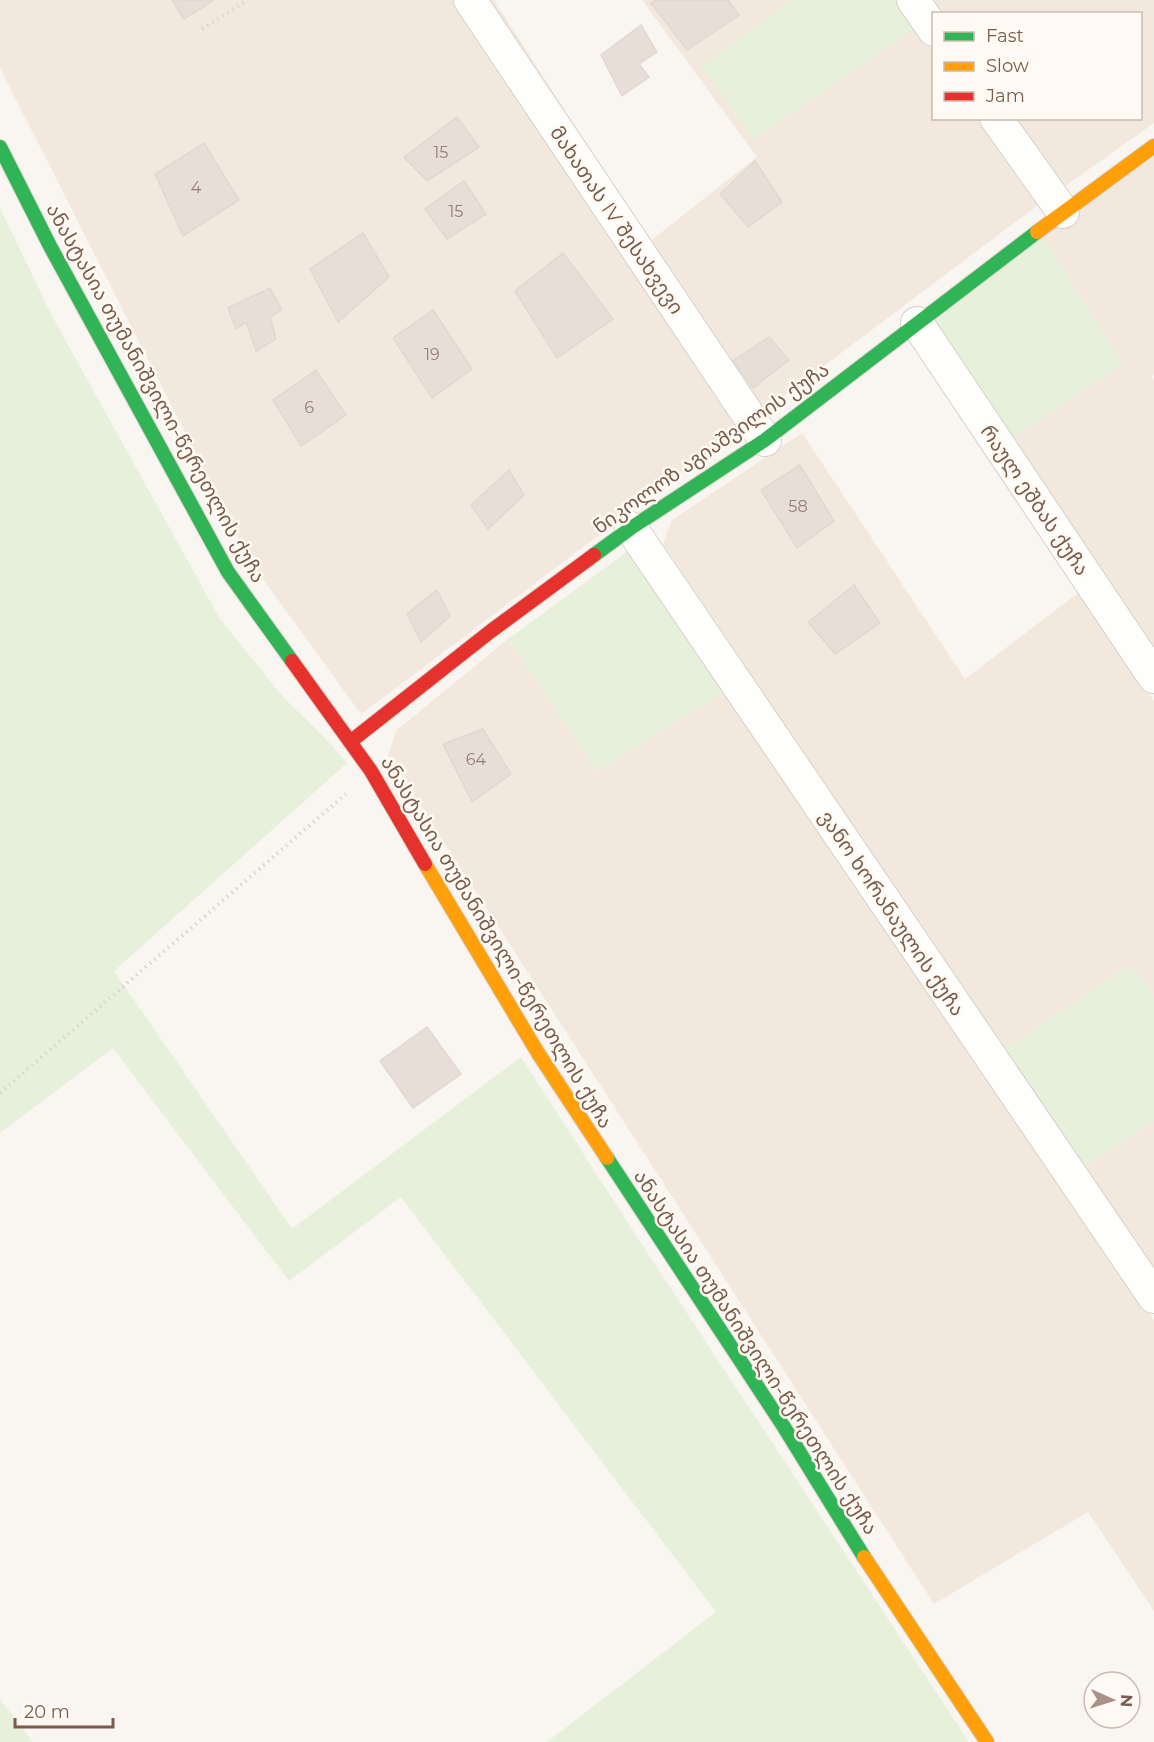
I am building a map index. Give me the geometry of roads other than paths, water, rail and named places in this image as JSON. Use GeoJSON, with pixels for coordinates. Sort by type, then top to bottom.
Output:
{"type":"FeatureCollection","features":[{"type":"Feature","properties":{"kind":"street","name":"მახათას IV შესახვევი"},"geometry":{"type":"LineString","coordinates":[[470,0],[765,440]]}},
{"type":"Feature","properties":{"kind":"street"},"geometry":{"type":"LineString","coordinates":[[913,0],[932,28]]}},
{"type":"Feature","properties":{"kind":"street"},"geometry":{"type":"LineString","coordinates":[[997,120],[1063,212]]}},
{"type":"Feature","properties":{"kind":"street","name":"ნიკოლოზ აგიაშვილის ქუჩა"},"geometry":{"type":"LineString","coordinates":[[350,742],[492,631],[631,528],[765,440],[1063,212],[1154,146]]}},
{"type":"Feature","properties":{"kind":"street","name":"ანასტასია თუმანიშვილი-წერეთლის ქუჩა"},"geometry":{"type":"LineString","coordinates":[[0,147],[50,246],[228,572],[371,771],[538,1053],[784,1427],[874,1574],[987,1742]]}},
{"type":"Feature","properties":{"kind":"street","name":"რაულ ეშბას ქუჩა"},"geometry":{"type":"LineString","coordinates":[[917,323],[1154,677]]}},
{"type":"Feature","properties":{"kind":"street","name":"ვანო ხორანაულის ქუჩა"},"geometry":{"type":"LineString","coordinates":[[631,528],[1154,1297]]}}]}
